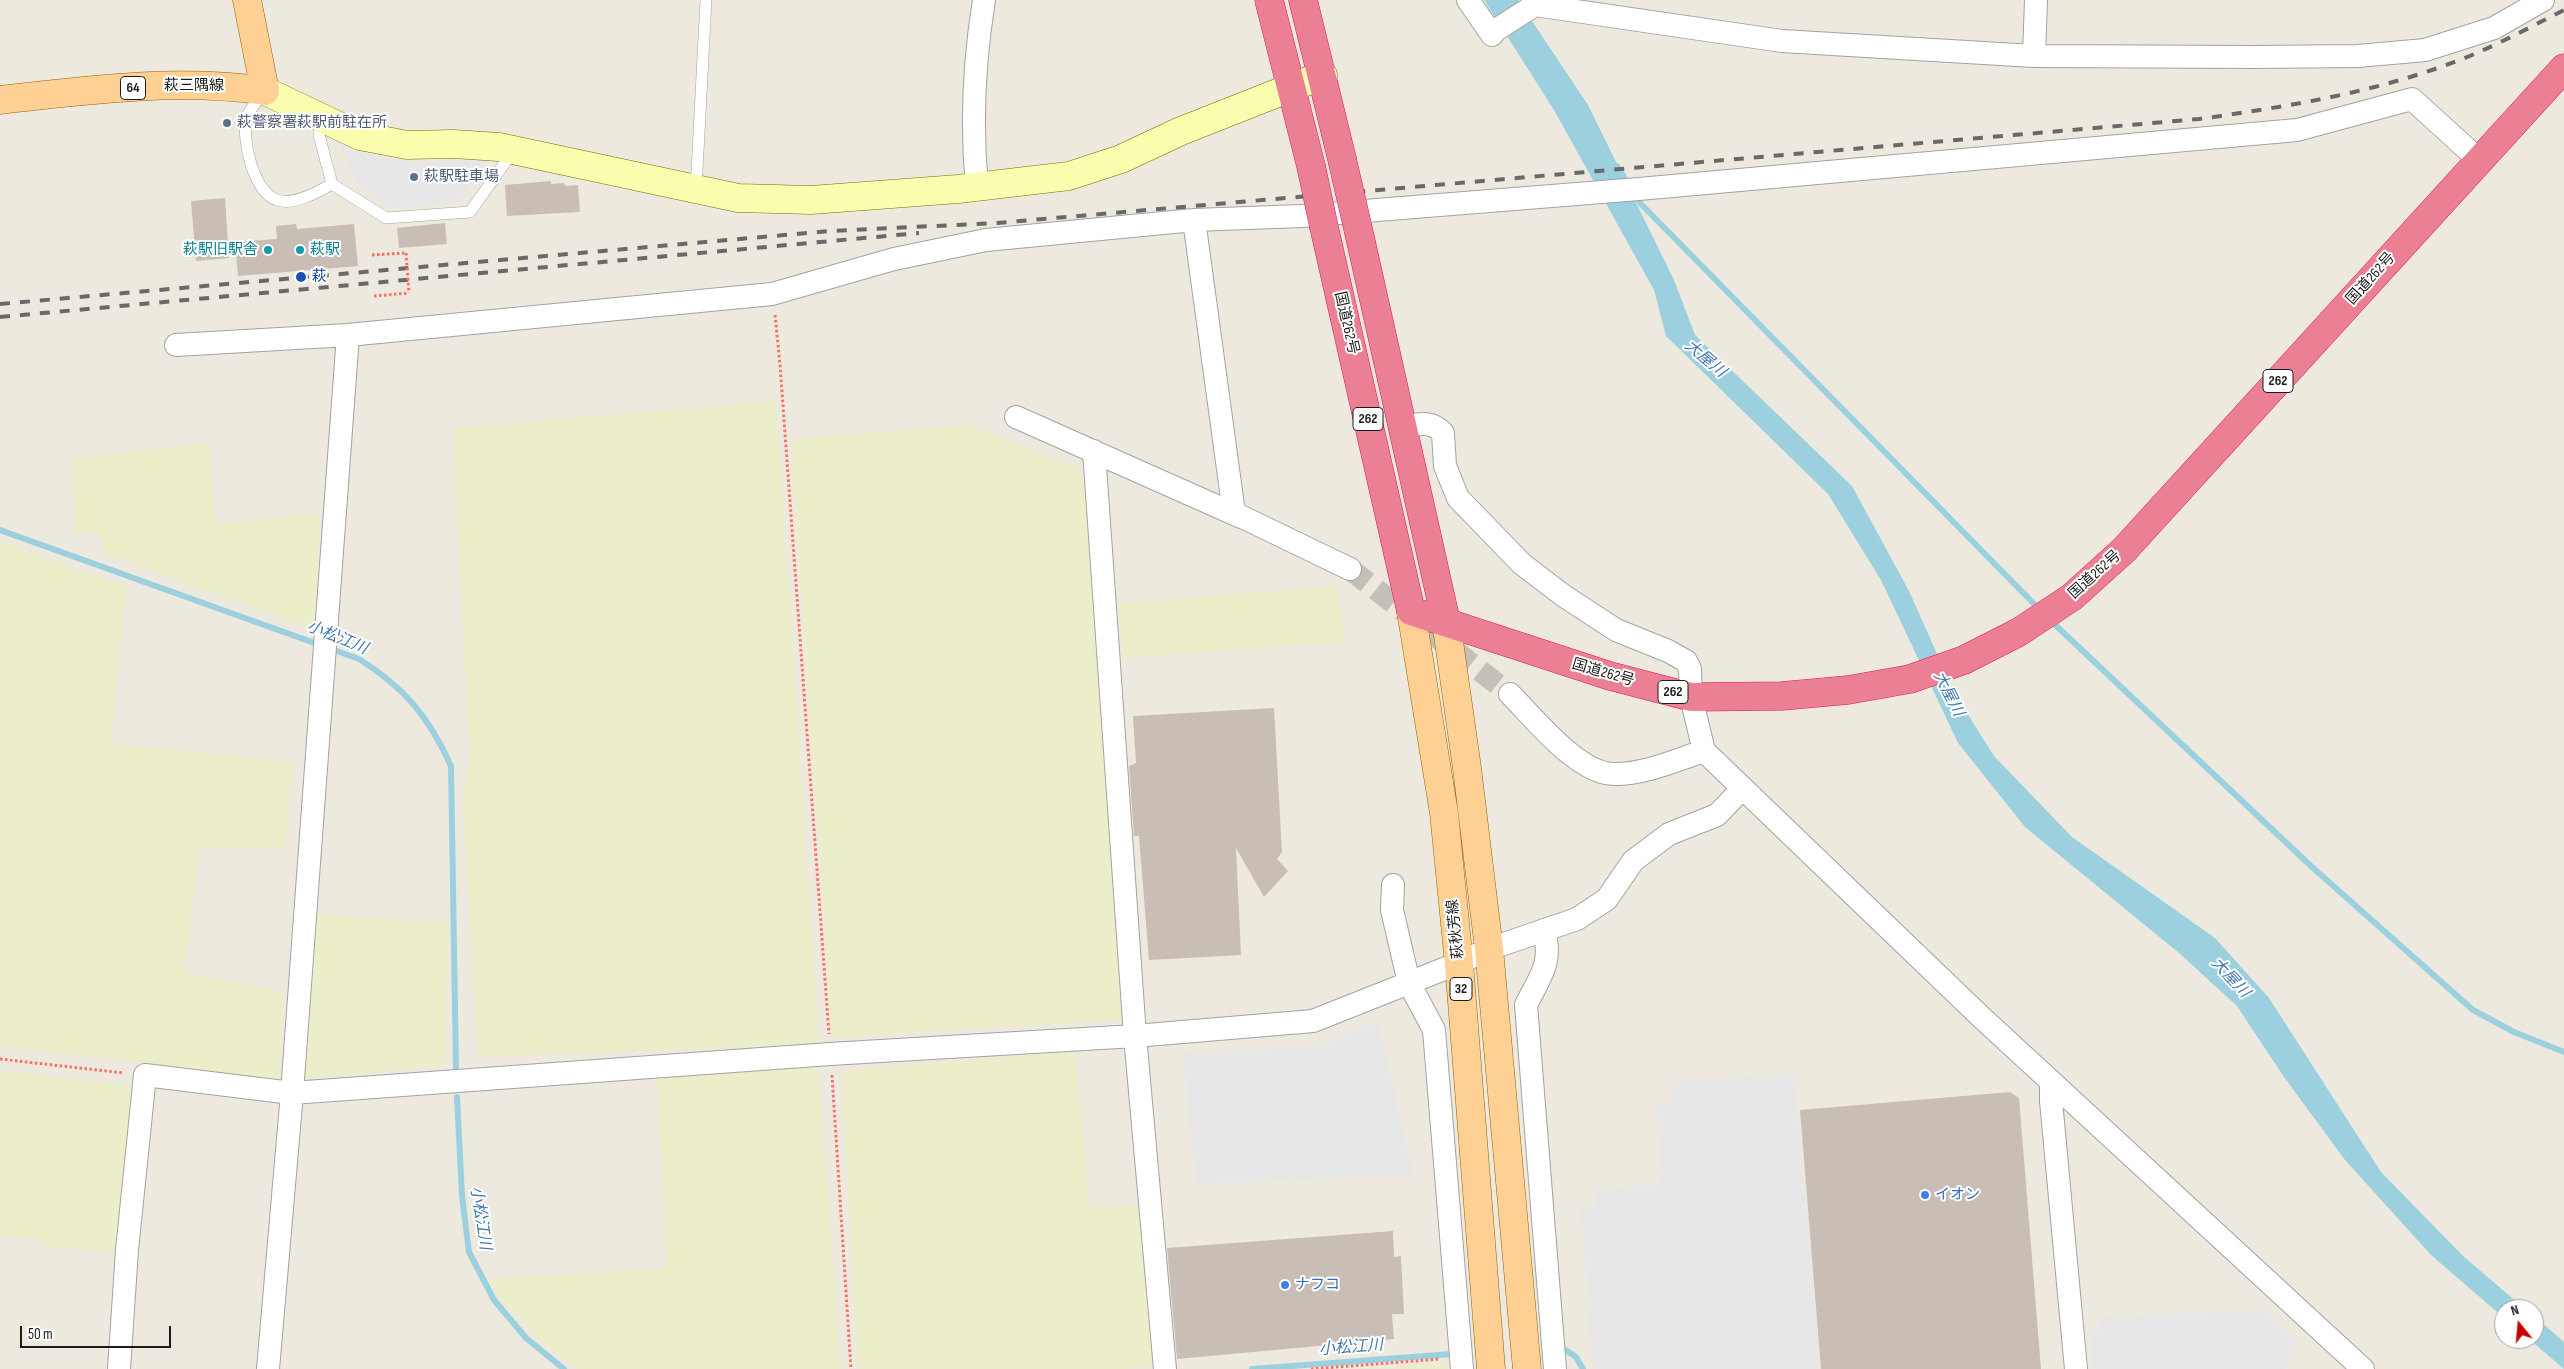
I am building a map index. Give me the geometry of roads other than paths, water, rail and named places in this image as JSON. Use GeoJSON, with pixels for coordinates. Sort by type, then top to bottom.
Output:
{"type":"FeatureCollection","features":[{"type":"Feature","properties":{"kind":"highway","name":"国道262号"},"geometry":{"type":"LineString","coordinates":[[1269,0],[1311,166],[1411,611],[1601,673],[1692,697],[1782,696],[1848,690],[1910,679],[1964,660],[2019,632],[2072,597],[2124,550],[2564,68]]}},
{"type":"Feature","properties":{"kind":"highway","name":"262"},"geometry":{"type":"LineString","coordinates":[[1303,0],[1323,75],[1446,621]]}},
{"type":"Feature","properties":{"kind":"main road"},"geometry":{"type":"LineString","coordinates":[[247,0],[265,91]]}},
{"type":"Feature","properties":{"kind":"main road","name":"萩三隅線"},"geometry":{"type":"LineString","coordinates":[[0,100],[161,86],[215,85],[265,91]]}},
{"type":"Feature","properties":{"kind":"main road","name":"萩秋芳線"},"geometry":{"type":"LineString","coordinates":[[1411,611],[1444,813],[1459,963],[1491,1369]]}},
{"type":"Feature","properties":{"kind":"main road","name":"萩秋芳線"},"geometry":{"type":"LineString","coordinates":[[1446,621],[1467,768],[1489,949],[1527,1369]]}},
{"type":"Feature","properties":{"kind":"street"},"geometry":{"type":"LineString","coordinates":[[977,187],[974,148],[976,47],[984,0]]}},
{"type":"Feature","properties":{"kind":"street"},"geometry":{"type":"LineString","coordinates":[[1468,0],[1492,36],[1496,30],[1532,4],[1782,41],[2034,56],[2358,56],[2425,50],[2494,28],[2543,0]]}},
{"type":"Feature","properties":{"kind":"street"},"geometry":{"type":"LineString","coordinates":[[2034,56],[2036,0]]}},
{"type":"Feature","properties":{"kind":"street"},"geometry":{"type":"LineString","coordinates":[[265,91],[360,136],[407,145],[454,144],[514,150],[738,198],[811,200],[977,187],[1069,176],[1121,159],[1181,132],[1323,75]]}},
{"type":"Feature","properties":{"kind":"street"},"geometry":{"type":"LineString","coordinates":[[176,345],[348,336],[772,294],[894,259],[986,240],[1194,220],[1302,216],[1606,191],[2297,130],[2412,99],[2479,160]]}},
{"type":"Feature","properties":{"kind":"street"},"geometry":{"type":"LineString","coordinates":[[1194,220],[1234,513],[1241,517]]}},
{"type":"Feature","properties":{"kind":"street"},"geometry":{"type":"LineString","coordinates":[[268,1369],[292,1094],[348,336]]}},
{"type":"Feature","properties":{"kind":"street"},"geometry":{"type":"LineString","coordinates":[[1016,417],[1241,517],[1350,569]]}},
{"type":"Feature","properties":{"kind":"street"},"geometry":{"type":"LineString","coordinates":[[1402,427],[1426,423],[1436,425],[1443,433],[1444,466],[1458,498],[1522,564],[1564,596],[1616,630],[1668,651],[1686,661],[1690,669],[1692,697],[1704,751],[2051,1083],[2363,1369]]}},
{"type":"Feature","properties":{"kind":"street"},"geometry":{"type":"LineString","coordinates":[[1094,451],[1135,1036],[1164,1369]]}},
{"type":"Feature","properties":{"kind":"street"},"geometry":{"type":"LineString","coordinates":[[1510,694],[1576,759],[1593,770],[1614,774],[1639,771],[1704,751]]}},
{"type":"Feature","properties":{"kind":"street"},"geometry":{"type":"LineString","coordinates":[[119,1369],[127,1250],[145,1075],[292,1094],[830,1054],[1135,1036],[1313,1021],[1459,963],[1489,949],[1577,919],[1607,899],[1633,861],[1670,834],[1717,815],[1742,789]]}},
{"type":"Feature","properties":{"kind":"street"},"geometry":{"type":"LineString","coordinates":[[1393,885],[1392,910],[1409,983],[1434,1030],[1461,1363]]}},
{"type":"Feature","properties":{"kind":"street"},"geometry":{"type":"LineString","coordinates":[[1544,930],[1548,947],[1548,961],[1526,1005],[1555,1369]]}},
{"type":"Feature","properties":{"kind":"street"},"geometry":{"type":"LineString","coordinates":[[2051,1083],[2051,1101],[2076,1369]]}},
{"type":"Feature","properties":{"kind":"lane"},"geometry":{"type":"LineString","coordinates":[[696,190],[706,0]]}},
{"type":"Feature","properties":{"kind":"lane"},"geometry":{"type":"LineString","coordinates":[[265,91],[248,114],[244,130],[256,178],[266,193],[277,200],[295,199],[315,193],[332,184]]}},
{"type":"Feature","properties":{"kind":"lane"},"geometry":{"type":"LineString","coordinates":[[322,119],[319,135],[332,184],[386,218],[470,212],[514,150]]}},
{"type":"Feature","properties":{"kind":"water","name":"大屋川"},"geometry":{"type":"Polygon","coordinates":[[[1484,0],[1518,0],[1588,105],[1674,280],[1695,335],[1852,486],[1909,591],[1955,694],[1994,756],[2072,837],[2215,938],[2269,998],[2381,1172],[2463,1256],[2513,1299],[2494,1299],[2494,1309],[2431,1255],[2345,1160],[2284,1077],[2237,1006],[2179,953],[2025,827],[1958,743],[1881,580],[1828,494],[1666,336],[1654,290],[1554,110],[1484,0]]]}},
{"type":"Feature","properties":{"kind":"water"},"geometry":{"type":"Polygon","coordinates":[[[2544,1325],[2564,1342],[2564,1369],[2541,1349],[2544,1349],[2544,1325]]]}},
{"type":"Feature","properties":{"kind":"waterway"},"geometry":{"type":"LineString","coordinates":[[1617,166],[1629,185]]}},
{"type":"Feature","properties":{"kind":"waterway"},"geometry":{"type":"LineString","coordinates":[[1635,194],[1641,204],[2041,611]]}},
{"type":"Feature","properties":{"kind":"waterway","name":"小松江川"},"geometry":{"type":"LineString","coordinates":[[0,530],[359,659],[390,681],[414,705],[434,733],[451,766],[456,1068]]}},
{"type":"Feature","properties":{"kind":"waterway"},"geometry":{"type":"LineString","coordinates":[[2050,620],[2312,867],[2473,1010],[2514,1032],[2564,1052]]}},
{"type":"Feature","properties":{"kind":"waterway","name":"小松江川"},"geometry":{"type":"LineString","coordinates":[[457,1097],[462,1196],[469,1252],[494,1300],[526,1338],[564,1369]]}},
{"type":"Feature","properties":{"kind":"waterway","name":"小松江川"},"geometry":{"type":"LineString","coordinates":[[1564,1349],[1576,1357],[1583,1369]]}},
{"type":"Feature","properties":{"kind":"waterway","name":"小松江川"},"geometry":{"type":"LineString","coordinates":[[1252,1369],[1452,1354]]}},
{"type":"Feature","properties":{"kind":"tunnel"},"geometry":{"type":"LineString","coordinates":[[1350,569],[1510,694]]}},
{"type":"Feature","properties":{"kind":"railway"},"geometry":{"type":"LineString","coordinates":[[0,304],[830,231],[997,223],[2199,119],[2303,103],[2372,88],[2406,78],[2472,55],[2564,10]]}},
{"type":"Feature","properties":{"kind":"railway"},"geometry":{"type":"LineString","coordinates":[[0,317],[919,233]]}},
{"type":"Feature","properties":{"kind":"place","name":"萩警察署萩駅前駐在所"},"geometry":{"type":"Point","coordinates":[227,123]}},
{"type":"Feature","properties":{"kind":"place","name":"萩駅駐車場"},"geometry":{"type":"Point","coordinates":[414,177]}},
{"type":"Feature","properties":{"kind":"place","name":"萩駅旧駅舎"},"geometry":{"type":"Point","coordinates":[268,250]}},
{"type":"Feature","properties":{"kind":"place","name":"萩駅"},"geometry":{"type":"Point","coordinates":[300,250]}},
{"type":"Feature","properties":{"kind":"place","name":"萩"},"geometry":{"type":"Point","coordinates":[301,277]}},
{"type":"Feature","properties":{"kind":"place","name":"イオン"},"geometry":{"type":"Point","coordinates":[1925,1195]}},
{"type":"Feature","properties":{"kind":"place","name":"ナフコ"},"geometry":{"type":"Point","coordinates":[1285,1285]}}]}
